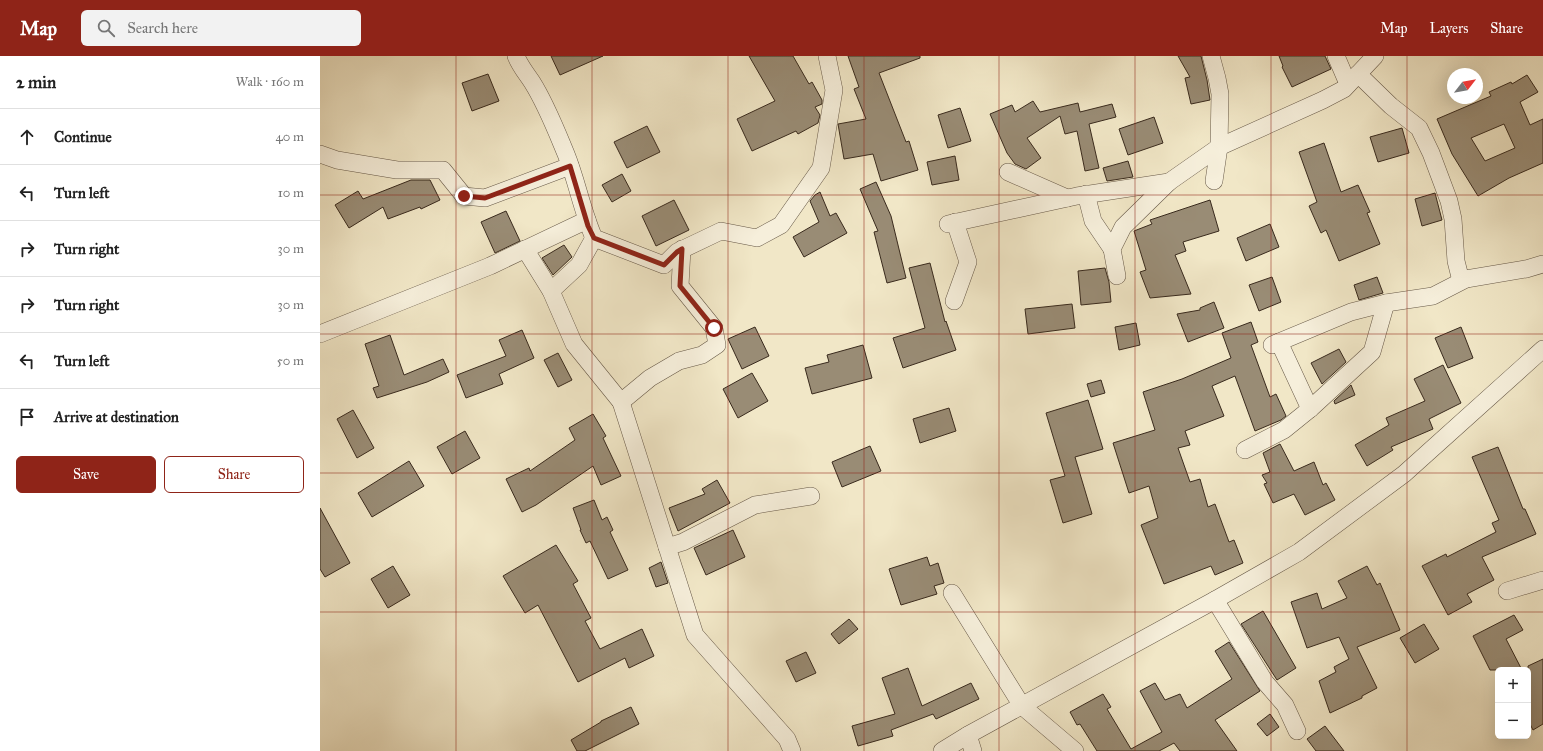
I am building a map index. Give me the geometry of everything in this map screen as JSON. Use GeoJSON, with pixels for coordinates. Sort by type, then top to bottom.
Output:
{"type":"FeatureCollection","features":[{"type":"Feature","properties":{"kind":"street"},"geometry":{"type":"LineString","coordinates":[[516,56],[522,69],[532,82],[546,108],[570,166],[594,238],[664,265],[682,249],[721,231],[757,238],[781,225],[821,168],[834,90],[827,56]]}},
{"type":"Feature","properties":{"kind":"street"},"geometry":{"type":"LineString","coordinates":[[1211,56],[1220,94],[1219,147],[1214,182]]}},
{"type":"Feature","properties":{"kind":"street"},"geometry":{"type":"LineString","coordinates":[[1336,56],[1353,79],[1419,128],[1431,153],[1449,201],[1453,219],[1456,261],[1460,277],[1466,279]]}},
{"type":"Feature","properties":{"kind":"street"},"geometry":{"type":"LineString","coordinates":[[1112,248],[1122,226],[1169,182],[1219,147],[1344,89],[1375,56]]}},
{"type":"Feature","properties":{"kind":"street"},"geometry":{"type":"LineString","coordinates":[[320,154],[337,160],[397,170],[443,170],[464,196],[485,198],[570,166]]}},
{"type":"Feature","properties":{"kind":"street"},"geometry":{"type":"LineString","coordinates":[[1008,172],[1068,198]]}},
{"type":"Feature","properties":{"kind":"street"},"geometry":{"type":"LineString","coordinates":[[954,301],[968,262],[952,223],[1086,194],[1169,182]]}},
{"type":"Feature","properties":{"kind":"street"},"geometry":{"type":"LineString","coordinates":[[1086,194],[1093,220],[1112,248],[1117,276]]}},
{"type":"Feature","properties":{"kind":"street"},"geometry":{"type":"LineString","coordinates":[[320,334],[490,266],[587,220]]}},
{"type":"Feature","properties":{"kind":"street"},"geometry":{"type":"LineString","coordinates":[[551,291],[579,265],[594,238]]}},
{"type":"Feature","properties":{"kind":"street"},"geometry":{"type":"LineString","coordinates":[[524,249],[551,291],[574,344],[621,402],[696,635],[787,739],[792,751]]}},
{"type":"Feature","properties":{"kind":"street"},"geometry":{"type":"LineString","coordinates":[[621,402],[650,378],[679,361],[702,356],[717,345],[714,328],[680,286],[682,249]]}},
{"type":"Feature","properties":{"kind":"street"},"geometry":{"type":"LineString","coordinates":[[1310,409],[1276,344],[1351,312],[1386,303],[1433,296],[1466,279],[1526,269],[1543,264]]}},
{"type":"Feature","properties":{"kind":"street"},"geometry":{"type":"LineString","coordinates":[[1245,450],[1284,430],[1310,409],[1372,352],[1386,303]]}},
{"type":"Feature","properties":{"kind":"street"},"geometry":{"type":"LineString","coordinates":[[942,751],[971,743],[1022,706],[1300,552],[1398,478],[1543,349]]}},
{"type":"Feature","properties":{"kind":"street"},"geometry":{"type":"LineString","coordinates":[[667,547],[683,542],[755,505],[811,496]]}},
{"type":"Feature","properties":{"kind":"street"},"geometry":{"type":"LineString","coordinates":[[1507,591],[1543,580]]}},
{"type":"Feature","properties":{"kind":"street"},"geometry":{"type":"LineString","coordinates":[[952,593],[1022,706],[1075,751]]}},
{"type":"Feature","properties":{"kind":"street"},"geometry":{"type":"LineString","coordinates":[[1215,600],[1265,682],[1285,705],[1297,731]]}},
{"type":"Feature","properties":{"kind":"building"},"geometry":{"type":"Polygon","coordinates":[[[551,56],[603,56],[560,75],[551,56]]]}},
{"type":"Feature","properties":{"kind":"building"},"geometry":{"type":"Polygon","coordinates":[[[749,56],[793,56],[809,84],[812,82],[822,100],[822,104],[815,107],[820,115],[818,123],[798,134],[796,131],[752,151],[737,119],[775,101],[749,56]]]}},
{"type":"Feature","properties":{"kind":"building"},"geometry":{"type":"Polygon","coordinates":[[[848,56],[920,56],[920,58],[879,73],[906,142],[909,141],[918,170],[881,181],[873,154],[844,159],[838,124],[866,119],[854,89],[859,87],[848,56]]]}},
{"type":"Feature","properties":{"kind":"building"},"geometry":{"type":"Polygon","coordinates":[[[1178,56],[1201,56],[1210,100],[1191,104],[1185,78],[1190,77],[1178,56]]]}},
{"type":"Feature","properties":{"kind":"building"},"geometry":{"type":"Polygon","coordinates":[[[1279,56],[1325,56],[1331,69],[1292,87],[1282,67],[1283,66],[1279,56]]]}},
{"type":"Feature","properties":{"kind":"building"},"geometry":{"type":"Polygon","coordinates":[[[488,74],[499,101],[472,111],[462,83],[488,74]]]}},
{"type":"Feature","properties":{"kind":"building"},"geometry":{"type":"Polygon","coordinates":[[[1527,75],[1538,92],[1520,102],[1530,125],[1543,119],[1543,163],[1509,178],[1478,196],[1452,154],[1437,119],[1472,104],[1483,104],[1483,99],[1491,96],[1489,92],[1511,82],[1512,84],[1527,75]],[[1504,124],[1471,138],[1485,161],[1515,148],[1504,124]]]}},
{"type":"Feature","properties":{"kind":"building"},"geometry":{"type":"Polygon","coordinates":[[[1033,101],[1040,112],[1078,103],[1080,112],[1112,104],[1116,117],[1089,124],[1099,168],[1085,171],[1077,131],[1065,134],[1060,116],[1027,138],[1041,158],[1026,169],[1015,164],[1007,153],[990,114],[1012,105],[1015,112],[1033,101]]]}},
{"type":"Feature","properties":{"kind":"building"},"geometry":{"type":"Polygon","coordinates":[[[960,108],[971,141],[948,148],[938,115],[960,108]]]}},
{"type":"Feature","properties":{"kind":"building"},"geometry":{"type":"Polygon","coordinates":[[[1154,117],[1163,143],[1128,155],[1119,129],[1154,117]]]}},
{"type":"Feature","properties":{"kind":"building"},"geometry":{"type":"Polygon","coordinates":[[[647,126],[660,152],[627,168],[614,142],[647,126]]]}},
{"type":"Feature","properties":{"kind":"building"},"geometry":{"type":"Polygon","coordinates":[[[1402,128],[1409,153],[1378,162],[1370,137],[1402,128]]]}},
{"type":"Feature","properties":{"kind":"building"},"geometry":{"type":"Polygon","coordinates":[[[1324,143],[1341,192],[1358,185],[1370,212],[1367,213],[1380,244],[1339,261],[1326,230],[1321,233],[1309,206],[1317,202],[1299,152],[1324,143]]]}},
{"type":"Feature","properties":{"kind":"building"},"geometry":{"type":"Polygon","coordinates":[[[955,156],[959,180],[932,185],[927,162],[955,156]]]}},
{"type":"Feature","properties":{"kind":"building"},"geometry":{"type":"Polygon","coordinates":[[[1128,161],[1133,177],[1107,181],[1103,168],[1128,161]]]}},
{"type":"Feature","properties":{"kind":"building"},"geometry":{"type":"Polygon","coordinates":[[[622,174],[631,191],[612,202],[602,185],[622,174]]]}},
{"type":"Feature","properties":{"kind":"building"},"geometry":{"type":"Polygon","coordinates":[[[411,180],[430,180],[440,200],[421,209],[420,207],[388,219],[383,207],[349,228],[335,205],[358,191],[363,199],[411,180]]]}},
{"type":"Feature","properties":{"kind":"building"},"geometry":{"type":"Polygon","coordinates":[[[876,182],[891,216],[906,278],[887,283],[874,232],[878,231],[860,189],[876,182]]]}},
{"type":"Feature","properties":{"kind":"building"},"geometry":{"type":"Polygon","coordinates":[[[820,192],[830,216],[836,213],[847,233],[804,257],[793,237],[819,222],[810,201],[820,192]]]}},
{"type":"Feature","properties":{"kind":"building"},"geometry":{"type":"Polygon","coordinates":[[[1435,193],[1442,220],[1422,226],[1415,199],[1435,193]]]}},
{"type":"Feature","properties":{"kind":"building"},"geometry":{"type":"Polygon","coordinates":[[[674,200],[689,230],[656,246],[642,216],[674,200]]]}},
{"type":"Feature","properties":{"kind":"building"},"geometry":{"type":"Polygon","coordinates":[[[1210,200],[1219,231],[1183,242],[1186,251],[1175,255],[1191,294],[1150,298],[1140,272],[1146,270],[1134,231],[1152,224],[1150,220],[1210,200]]]}},
{"type":"Feature","properties":{"kind":"building"},"geometry":{"type":"Polygon","coordinates":[[[506,211],[520,241],[495,253],[481,222],[506,211]]]}},
{"type":"Feature","properties":{"kind":"building"},"geometry":{"type":"Polygon","coordinates":[[[1270,224],[1279,247],[1246,261],[1237,238],[1270,224]]]}},
{"type":"Feature","properties":{"kind":"building"},"geometry":{"type":"Polygon","coordinates":[[[564,245],[572,257],[553,275],[542,258],[564,245]]]}},
{"type":"Feature","properties":{"kind":"building"},"geometry":{"type":"Polygon","coordinates":[[[930,263],[945,322],[946,321],[956,350],[903,368],[893,338],[925,328],[909,268],[930,263]]]}},
{"type":"Feature","properties":{"kind":"building"},"geometry":{"type":"Polygon","coordinates":[[[1105,268],[1109,282],[1111,302],[1081,305],[1078,271],[1105,268]]]}},
{"type":"Feature","properties":{"kind":"building"},"geometry":{"type":"Polygon","coordinates":[[[1272,277],[1281,302],[1259,311],[1249,285],[1272,277]]]}},
{"type":"Feature","properties":{"kind":"building"},"geometry":{"type":"Polygon","coordinates":[[[1377,277],[1383,293],[1359,300],[1354,285],[1377,277]]]}},
{"type":"Feature","properties":{"kind":"building"},"geometry":{"type":"Polygon","coordinates":[[[1214,302],[1224,328],[1188,342],[1177,314],[1200,310],[1200,308],[1214,302]]]}},
{"type":"Feature","properties":{"kind":"building"},"geometry":{"type":"Polygon","coordinates":[[[1072,304],[1075,328],[1028,334],[1025,309],[1072,304]]]}},
{"type":"Feature","properties":{"kind":"building"},"geometry":{"type":"Polygon","coordinates":[[[1251,322],[1258,342],[1251,345],[1270,397],[1276,394],[1286,416],[1281,420],[1255,431],[1235,376],[1212,386],[1224,416],[1185,431],[1190,445],[1178,448],[1190,482],[1200,479],[1208,507],[1215,504],[1229,542],[1234,540],[1243,563],[1215,575],[1211,566],[1164,584],[1141,525],[1158,518],[1149,486],[1129,493],[1113,443],[1155,430],[1143,392],[1182,379],[1231,358],[1222,333],[1251,322]]]}},
{"type":"Feature","properties":{"kind":"building"},"geometry":{"type":"Polygon","coordinates":[[[1136,323],[1140,345],[1119,350],[1115,327],[1136,323]]]}},
{"type":"Feature","properties":{"kind":"building"},"geometry":{"type":"Polygon","coordinates":[[[755,327],[769,356],[742,369],[728,339],[755,327]]]}},
{"type":"Feature","properties":{"kind":"building"},"geometry":{"type":"Polygon","coordinates":[[[1461,327],[1473,358],[1448,368],[1435,338],[1461,327]]]}},
{"type":"Feature","properties":{"kind":"building"},"geometry":{"type":"Polygon","coordinates":[[[522,330],[534,358],[499,374],[503,384],[466,398],[457,375],[506,356],[499,340],[522,330]]]}},
{"type":"Feature","properties":{"kind":"building"},"geometry":{"type":"Polygon","coordinates":[[[390,335],[404,375],[443,359],[449,372],[427,382],[377,398],[373,388],[379,386],[365,344],[390,335]]]}},
{"type":"Feature","properties":{"kind":"building"},"geometry":{"type":"Polygon","coordinates":[[[863,345],[872,378],[812,394],[805,368],[829,362],[827,355],[863,345]]]}},
{"type":"Feature","properties":{"kind":"building"},"geometry":{"type":"Polygon","coordinates":[[[1339,349],[1346,362],[1322,384],[1311,363],[1339,349]]]}},
{"type":"Feature","properties":{"kind":"building"},"geometry":{"type":"Polygon","coordinates":[[[558,353],[572,380],[558,387],[544,360],[558,353]]]}},
{"type":"Feature","properties":{"kind":"building"},"geometry":{"type":"Polygon","coordinates":[[[1443,365],[1461,403],[1429,419],[1433,429],[1391,447],[1393,450],[1367,466],[1355,445],[1389,425],[1386,418],[1425,401],[1414,379],[1443,365]]]}},
{"type":"Feature","properties":{"kind":"building"},"geometry":{"type":"Polygon","coordinates":[[[752,373],[768,401],[738,418],[723,389],[752,373]]]}},
{"type":"Feature","properties":{"kind":"building"},"geometry":{"type":"Polygon","coordinates":[[[1101,380],[1105,393],[1091,397],[1087,384],[1101,380]]]}},
{"type":"Feature","properties":{"kind":"building"},"geometry":{"type":"Polygon","coordinates":[[[1351,385],[1355,395],[1335,404],[1334,401],[1351,385]]]}},
{"type":"Feature","properties":{"kind":"building"},"geometry":{"type":"Polygon","coordinates":[[[1088,400],[1103,449],[1075,457],[1092,514],[1063,523],[1050,480],[1065,476],[1046,413],[1088,400]]]}},
{"type":"Feature","properties":{"kind":"building"},"geometry":{"type":"Polygon","coordinates":[[[949,408],[956,431],[920,443],[913,419],[949,408]]]}},
{"type":"Feature","properties":{"kind":"building"},"geometry":{"type":"Polygon","coordinates":[[[353,410],[374,448],[357,458],[337,419],[353,410]]]}},
{"type":"Feature","properties":{"kind":"building"},"geometry":{"type":"Polygon","coordinates":[[[593,414],[606,436],[603,438],[621,476],[601,485],[593,466],[536,505],[522,512],[506,479],[529,468],[530,471],[575,440],[569,428],[593,414]]]}},
{"type":"Feature","properties":{"kind":"building"},"geometry":{"type":"Polygon","coordinates":[[[465,431],[480,458],[452,474],[437,447],[465,431]]]}},
{"type":"Feature","properties":{"kind":"building"},"geometry":{"type":"Polygon","coordinates":[[[1280,444],[1294,471],[1314,462],[1323,485],[1326,483],[1335,500],[1305,515],[1294,494],[1273,503],[1264,484],[1267,483],[1262,475],[1270,472],[1263,453],[1280,444]]]}},
{"type":"Feature","properties":{"kind":"building"},"geometry":{"type":"Polygon","coordinates":[[[870,446],[881,471],[842,487],[832,462],[870,446]]]}},
{"type":"Feature","properties":{"kind":"building"},"geometry":{"type":"Polygon","coordinates":[[[1498,447],[1523,509],[1525,509],[1536,534],[1482,557],[1494,580],[1467,594],[1472,602],[1448,615],[1422,566],[1446,554],[1447,557],[1496,532],[1492,523],[1499,520],[1472,457],[1498,447]]]}},
{"type":"Feature","properties":{"kind":"building"},"geometry":{"type":"Polygon","coordinates":[[[409,461],[424,486],[372,517],[358,493],[409,461]]]}},
{"type":"Feature","properties":{"kind":"building"},"geometry":{"type":"Polygon","coordinates":[[[717,480],[730,503],[678,531],[669,508],[705,494],[702,489],[717,480]]]}},
{"type":"Feature","properties":{"kind":"building"},"geometry":{"type":"Polygon","coordinates":[[[594,500],[602,520],[607,517],[613,530],[610,532],[628,570],[608,579],[590,541],[586,543],[573,508],[594,500]]]}},
{"type":"Feature","properties":{"kind":"building"},"geometry":{"type":"Polygon","coordinates":[[[320,508],[350,563],[325,577],[320,569],[320,508]]]}},
{"type":"Feature","properties":{"kind":"building"},"geometry":{"type":"Polygon","coordinates":[[[733,530],[745,557],[706,575],[694,548],[733,530]]]}},
{"type":"Feature","properties":{"kind":"building"},"geometry":{"type":"Polygon","coordinates":[[[556,545],[578,581],[573,584],[591,618],[585,621],[600,649],[642,629],[654,656],[629,668],[625,658],[578,682],[538,605],[525,613],[503,576],[556,545]]]}},
{"type":"Feature","properties":{"kind":"building"},"geometry":{"type":"Polygon","coordinates":[[[927,557],[930,566],[938,563],[944,583],[934,586],[937,594],[901,605],[889,569],[927,557]]]}},
{"type":"Feature","properties":{"kind":"building"},"geometry":{"type":"Polygon","coordinates":[[[661,562],[668,583],[656,587],[649,568],[661,562]]]}},
{"type":"Feature","properties":{"kind":"building"},"geometry":{"type":"Polygon","coordinates":[[[393,566],[410,595],[388,608],[371,579],[393,566]]]}},
{"type":"Feature","properties":{"kind":"building"},"geometry":{"type":"Polygon","coordinates":[[[1367,566],[1377,585],[1380,583],[1400,630],[1357,647],[1377,688],[1362,696],[1362,698],[1330,713],[1319,681],[1336,672],[1334,667],[1349,659],[1339,637],[1307,648],[1291,602],[1317,593],[1322,609],[1347,598],[1338,581],[1367,566]]]}},
{"type":"Feature","properties":{"kind":"building"},"geometry":{"type":"Polygon","coordinates":[[[1263,611],[1296,668],[1277,680],[1241,624],[1263,611]]]}},
{"type":"Feature","properties":{"kind":"building"},"geometry":{"type":"Polygon","coordinates":[[[1514,615],[1523,630],[1506,639],[1520,667],[1495,667],[1495,670],[1490,670],[1473,636],[1514,615]]]}},
{"type":"Feature","properties":{"kind":"building"},"geometry":{"type":"Polygon","coordinates":[[[849,619],[858,629],[839,644],[831,634],[849,619]]]}},
{"type":"Feature","properties":{"kind":"building"},"geometry":{"type":"Polygon","coordinates":[[[1424,624],[1439,649],[1415,663],[1400,638],[1424,624]]]}},
{"type":"Feature","properties":{"kind":"building"},"geometry":{"type":"Polygon","coordinates":[[[1229,642],[1260,691],[1215,720],[1237,751],[1180,751],[1174,743],[1159,751],[1097,751],[1080,724],[1077,725],[1070,712],[1103,694],[1111,707],[1107,709],[1131,749],[1162,732],[1140,691],[1155,683],[1165,700],[1180,694],[1187,708],[1232,679],[1215,651],[1229,642]]]}},
{"type":"Feature","properties":{"kind":"building"},"geometry":{"type":"Polygon","coordinates":[[[806,652],[816,673],[796,682],[786,661],[806,652]]]}},
{"type":"Feature","properties":{"kind":"building"},"geometry":{"type":"Polygon","coordinates":[[[1543,659],[1543,724],[1533,730],[1531,726],[1531,667],[1528,666],[1543,659]]]}},
{"type":"Feature","properties":{"kind":"building"},"geometry":{"type":"Polygon","coordinates":[[[908,668],[922,706],[971,683],[979,699],[936,719],[933,714],[891,730],[893,736],[858,746],[852,726],[895,714],[882,678],[908,668]]]}},
{"type":"Feature","properties":{"kind":"building"},"geometry":{"type":"Polygon","coordinates":[[[631,707],[639,724],[585,751],[577,751],[571,740],[601,721],[631,707]]]}},
{"type":"Feature","properties":{"kind":"building"},"geometry":{"type":"Polygon","coordinates":[[[1270,714],[1279,727],[1267,736],[1257,724],[1270,714]]]}},
{"type":"Feature","properties":{"kind":"building"},"geometry":{"type":"Polygon","coordinates":[[[1325,726],[1344,751],[1316,751],[1307,739],[1325,726]]]}},
{"type":"Feature","properties":{"kind":"route"},"geometry":{"type":"LineString","coordinates":[[464,196],[485,198],[570,166],[588,226],[594,238],[664,265],[682,249],[680,286],[714,328]]}}]}
